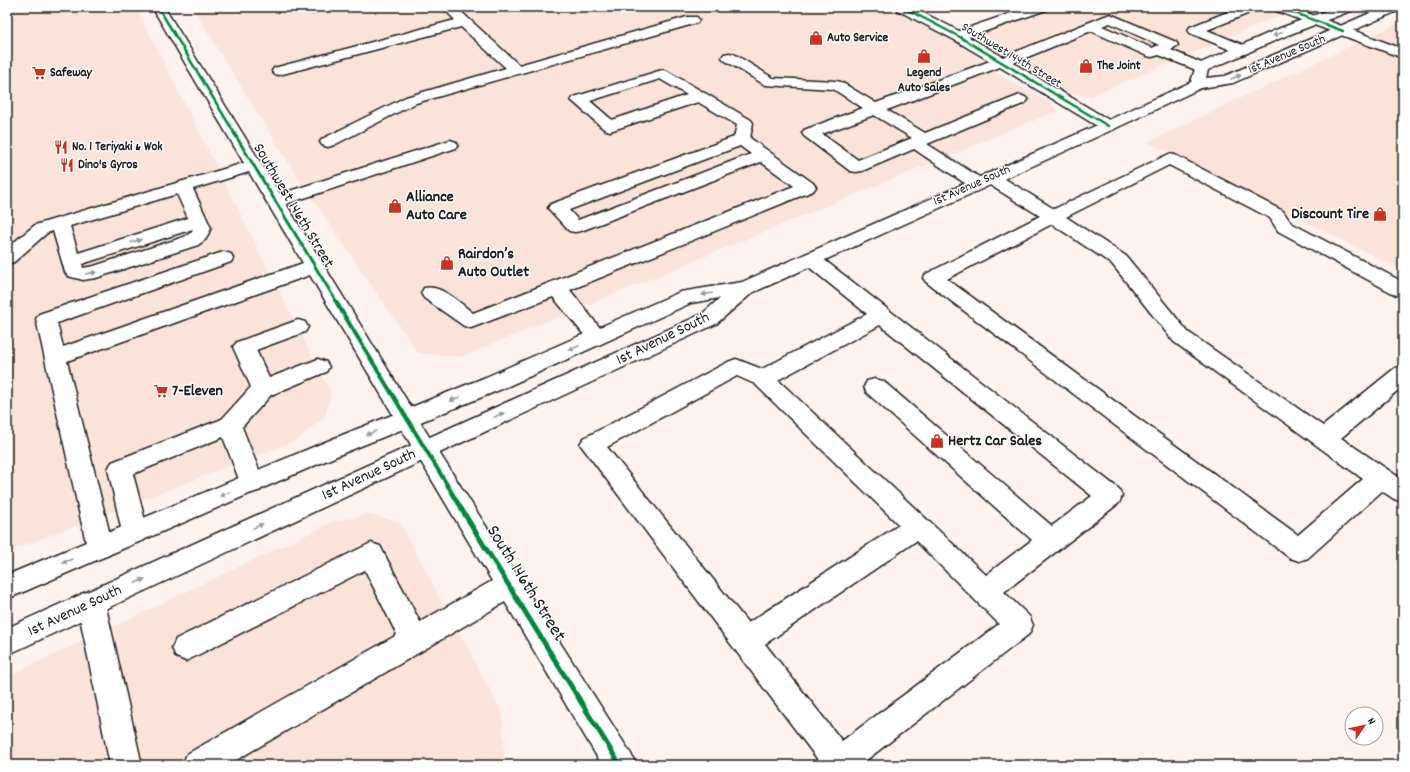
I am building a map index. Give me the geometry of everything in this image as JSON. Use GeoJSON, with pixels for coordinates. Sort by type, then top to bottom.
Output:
{"type":"FeatureCollection","features":[{"type":"Feature","properties":{"kind":"main road","name":"Southwest 146th Street"},"geometry":{"type":"LineString","coordinates":[[158,7],[407,418]]}},
{"type":"Feature","properties":{"kind":"main road"},"geometry":{"type":"LineString","coordinates":[[448,7],[516,70]]}},
{"type":"Feature","properties":{"kind":"main road","name":"Southwest 144th Street"},"geometry":{"type":"LineString","coordinates":[[902,7],[958,36],[1108,126]]}},
{"type":"Feature","properties":{"kind":"main road"},"geometry":{"type":"LineString","coordinates":[[958,36],[1041,7]]}},
{"type":"Feature","properties":{"kind":"main road"},"geometry":{"type":"LineString","coordinates":[[1231,7],[1242,11],[1195,30],[1243,50]]}},
{"type":"Feature","properties":{"kind":"main road"},"geometry":{"type":"LineString","coordinates":[[1279,7],[1403,54]]}},
{"type":"Feature","properties":{"kind":"main road","name":"1st Avenue South"},"geometry":{"type":"LineString","coordinates":[[7,642],[709,318],[746,288],[1108,126],[1243,50],[1348,7]]}},
{"type":"Feature","properties":{"kind":"main road","name":"1st Avenue South"},"geometry":{"type":"LineString","coordinates":[[1199,76],[1228,80],[1344,31],[1394,7]]}},
{"type":"Feature","properties":{"kind":"main road"},"geometry":{"type":"LineString","coordinates":[[328,142],[411,100],[692,20]]}},
{"type":"Feature","properties":{"kind":"main road"},"geometry":{"type":"LineString","coordinates":[[279,71],[464,22]]}},
{"type":"Feature","properties":{"kind":"main road"},"geometry":{"type":"LineString","coordinates":[[1020,100],[856,166],[810,134],[1002,62],[1091,26],[1152,53],[1159,50],[1199,76]]}},
{"type":"Feature","properties":{"kind":"main road"},"geometry":{"type":"LineString","coordinates":[[729,57],[770,82],[836,85],[875,109],[919,141],[985,181],[1053,216],[1119,260],[1181,337],[1324,439],[1403,492]]}},
{"type":"Feature","properties":{"kind":"main road"},"geometry":{"type":"LineString","coordinates":[[700,96],[610,126],[579,100],[662,74],[700,96],[745,123],[742,140]]}},
{"type":"Feature","properties":{"kind":"main road"},"geometry":{"type":"LineString","coordinates":[[742,140],[557,208],[575,227],[764,155]]}},
{"type":"Feature","properties":{"kind":"main road"},"geometry":{"type":"LineString","coordinates":[[431,293],[471,321],[557,288],[807,187],[742,140]]}},
{"type":"Feature","properties":{"kind":"main road"},"geometry":{"type":"LineString","coordinates":[[276,201],[450,145]]}},
{"type":"Feature","properties":{"kind":"main road"},"geometry":{"type":"LineString","coordinates":[[1380,478],[1298,550],[933,278],[1053,216],[1169,159],[1277,215],[1284,227],[1403,290]]}},
{"type":"Feature","properties":{"kind":"main road"},"geometry":{"type":"LineString","coordinates":[[7,258],[41,230],[255,165]]}},
{"type":"Feature","properties":{"kind":"main road"},"geometry":{"type":"LineString","coordinates":[[60,224],[75,272],[83,274],[96,272],[192,241],[200,235],[202,228],[183,187]]}},
{"type":"Feature","properties":{"kind":"main road"},"geometry":{"type":"LineString","coordinates":[[100,547],[46,319],[224,258]]}},
{"type":"Feature","properties":{"kind":"main road"},"geometry":{"type":"LineString","coordinates":[[811,259],[1110,496],[984,591]]}},
{"type":"Feature","properties":{"kind":"main road"},"geometry":{"type":"LineString","coordinates":[[56,357],[315,266]]}},
{"type":"Feature","properties":{"kind":"main road"},"geometry":{"type":"LineString","coordinates":[[557,288],[597,337]]}},
{"type":"Feature","properties":{"kind":"main road","name":"1st Avenue South"},"geometry":{"type":"LineString","coordinates":[[7,587],[407,418],[494,383],[687,297],[746,288]]}},
{"type":"Feature","properties":{"kind":"main road"},"geometry":{"type":"LineString","coordinates":[[763,378],[882,315]]}},
{"type":"Feature","properties":{"kind":"main road"},"geometry":{"type":"LineString","coordinates":[[264,389],[244,347],[298,327]]}},
{"type":"Feature","properties":{"kind":"main road"},"geometry":{"type":"LineString","coordinates":[[135,532],[120,469],[230,425],[264,389],[318,367]]}},
{"type":"Feature","properties":{"kind":"main road"},"geometry":{"type":"LineString","coordinates":[[736,367],[763,378],[918,526],[1019,625],[839,762],[592,444],[736,367]]}},
{"type":"Feature","properties":{"kind":"main road"},"geometry":{"type":"LineString","coordinates":[[1324,439],[1403,374]]}},
{"type":"Feature","properties":{"kind":"main road"},"geometry":{"type":"LineString","coordinates":[[876,387],[1051,541]]}},
{"type":"Feature","properties":{"kind":"main road","name":"South 146th Street"},"geometry":{"type":"LineString","coordinates":[[407,418],[620,765]]}},
{"type":"Feature","properties":{"kind":"main road"},"geometry":{"type":"LineString","coordinates":[[230,425],[252,483]]}},
{"type":"Feature","properties":{"kind":"main road"},"geometry":{"type":"LineString","coordinates":[[745,641],[918,526]]}},
{"type":"Feature","properties":{"kind":"main road"},"geometry":{"type":"LineString","coordinates":[[186,648],[371,554],[414,640]]}},
{"type":"Feature","properties":{"kind":"main road"},"geometry":{"type":"LineString","coordinates":[[198,765],[510,585]]}},
{"type":"Feature","properties":{"kind":"main road"},"geometry":{"type":"LineString","coordinates":[[91,604],[126,765]]}},
{"type":"Feature","properties":{"kind":"shaded area"},"geometry":{"type":"Polygon","coordinates":[[[7,7],[136,7],[331,394],[325,417],[295,441],[7,552],[7,7]]]}},
{"type":"Feature","properties":{"kind":"shaded area"},"geometry":{"type":"Polygon","coordinates":[[[192,7],[890,7],[964,46],[988,68],[1053,105],[1057,111],[461,357],[418,353],[294,172],[192,7]]]}},
{"type":"Feature","properties":{"kind":"shaded area"},"geometry":{"type":"Polygon","coordinates":[[[1025,7],[1300,7],[1091,96],[1074,94],[1061,88],[963,29],[1025,7]]]}},
{"type":"Feature","properties":{"kind":"shaded area"},"geometry":{"type":"Polygon","coordinates":[[[1403,21],[1403,271],[1148,142],[1403,21]]]}},
{"type":"Feature","properties":{"kind":"shaded area"},"geometry":{"type":"Polygon","coordinates":[[[369,514],[399,522],[502,712],[505,765],[7,765],[7,677],[333,522],[369,514]]]}},
{"type":"Feature","properties":{"kind":"cycle path"},"geometry":{"type":"LineString","coordinates":[[158,7],[425,449],[620,765]]}},
{"type":"Feature","properties":{"kind":"cycle path"},"geometry":{"type":"LineString","coordinates":[[902,7],[958,36],[1108,126]]}},
{"type":"Feature","properties":{"kind":"cycle path"},"geometry":{"type":"LineString","coordinates":[[1279,7],[1343,31]]}},
{"type":"Feature","properties":{"kind":"place","name":"Auto Service"},"geometry":{"type":"Point","coordinates":[816,38]}},
{"type":"Feature","properties":{"kind":"place","name":"Legend Auto Sales"},"geometry":{"type":"Point","coordinates":[924,56]}},
{"type":"Feature","properties":{"kind":"place","name":"The Joint"},"geometry":{"type":"Point","coordinates":[1086,66]}},
{"type":"Feature","properties":{"kind":"place","name":"Safeway"},"geometry":{"type":"Point","coordinates":[39,73]}},
{"type":"Feature","properties":{"kind":"place","name":"No. 1 Teriyaki & Wok"},"geometry":{"type":"Point","coordinates":[61,147]}},
{"type":"Feature","properties":{"kind":"place","name":"Dino's Gyros"},"geometry":{"type":"Point","coordinates":[67,165]}},
{"type":"Feature","properties":{"kind":"place","name":"Alliance Auto Care"},"geometry":{"type":"Point","coordinates":[395,206]}},
{"type":"Feature","properties":{"kind":"place","name":"Discount Tire"},"geometry":{"type":"Point","coordinates":[1380,214]}},
{"type":"Feature","properties":{"kind":"place","name":"Rairdon’s Auto Outlet"},"geometry":{"type":"Point","coordinates":[447,263]}},
{"type":"Feature","properties":{"kind":"place","name":"7-Eleven"},"geometry":{"type":"Point","coordinates":[161,391]}},
{"type":"Feature","properties":{"kind":"place","name":"Hertz Car Sales"},"geometry":{"type":"Point","coordinates":[937,441]}}]}
